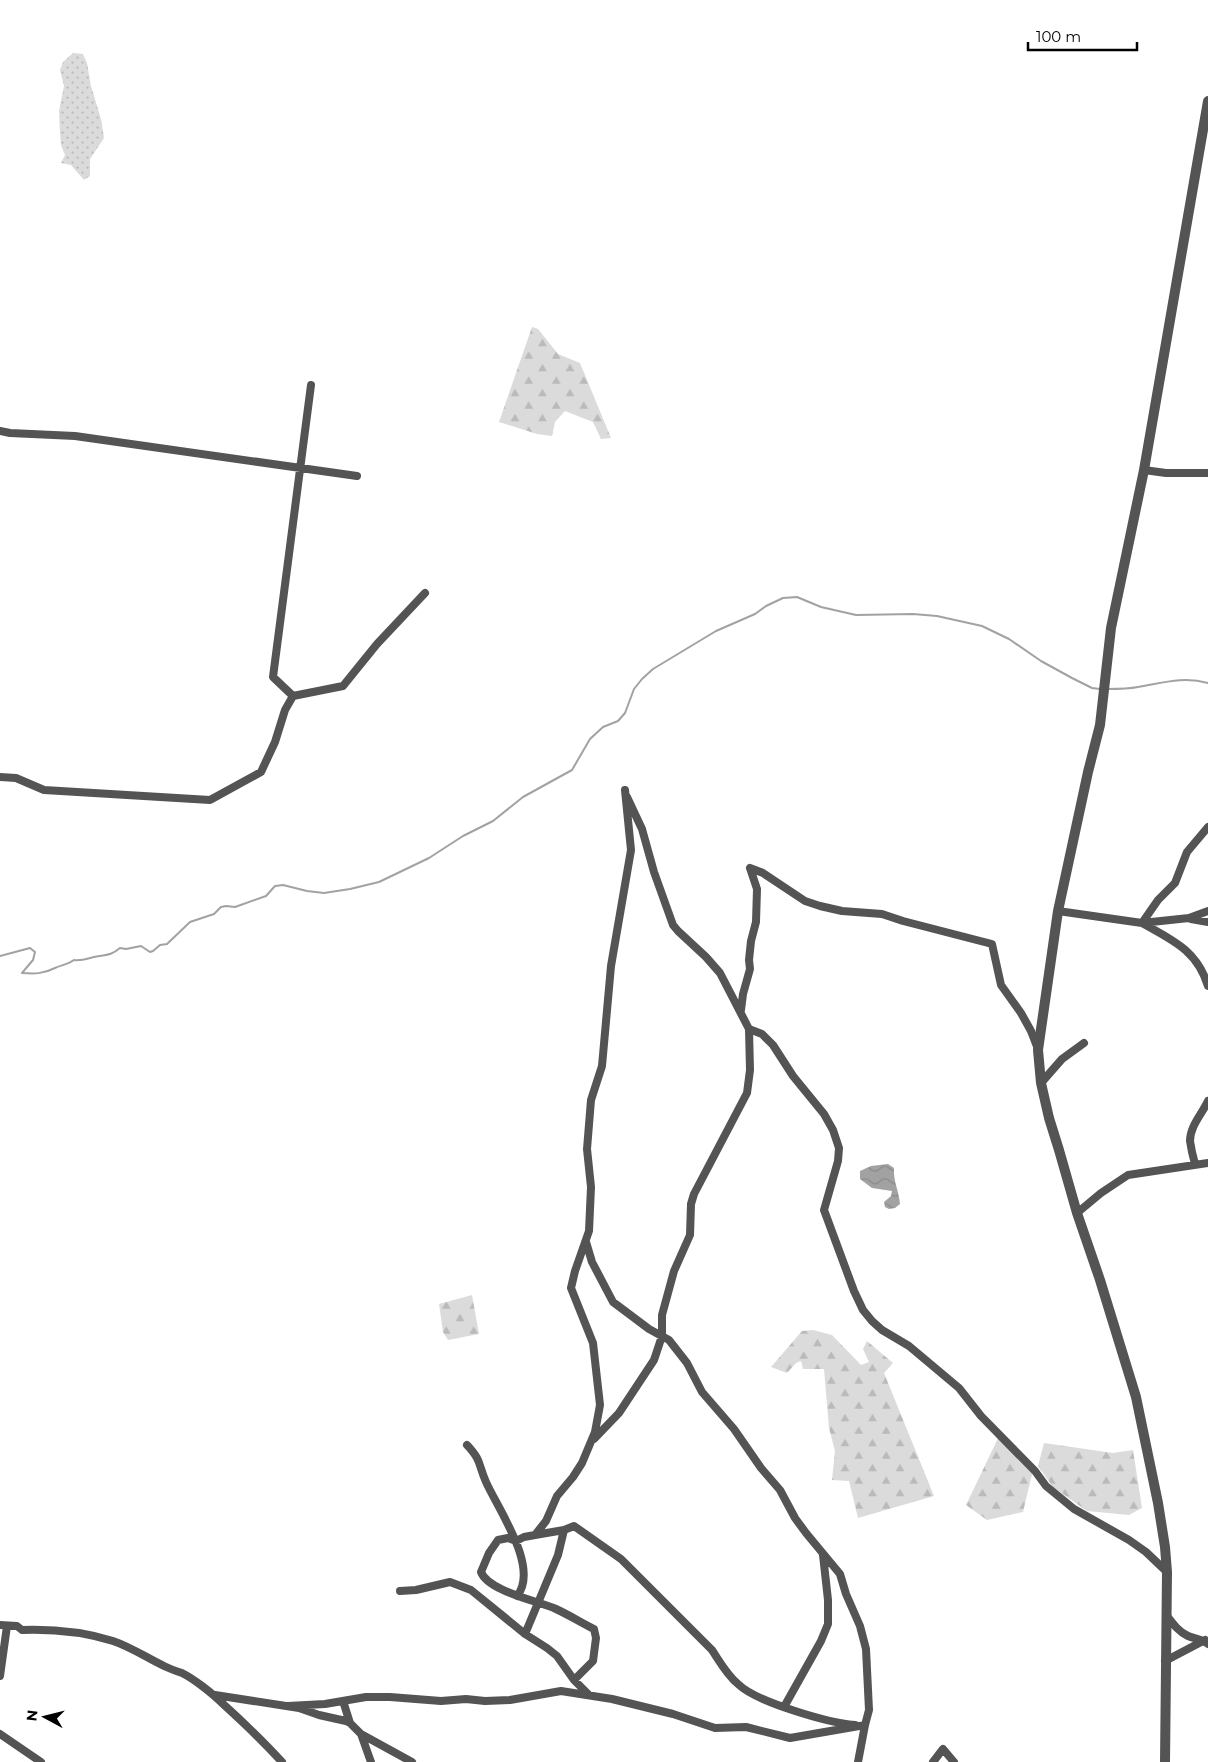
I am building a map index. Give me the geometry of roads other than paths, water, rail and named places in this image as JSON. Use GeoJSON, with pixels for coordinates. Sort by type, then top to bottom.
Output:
{"type":"FeatureCollection","features":[{"type":"Feature","properties":{"kind":"street"},"geometry":{"type":"LineString","coordinates":[[1168,1760],[1165,1661],[1167,1572],[1158,1503],[1136,1398],[1049,1118],[1041,1083],[1038,1050],[1058,912],[1100,725],[1111,628],[1144,470],[1208,102]]}},
{"type":"Feature","properties":{"kind":"street"},"geometry":{"type":"LineString","coordinates":[[293,696],[273,676],[311,384]]}},
{"type":"Feature","properties":{"kind":"street"},"geometry":{"type":"LineString","coordinates":[[0,431],[75,436],[357,476]]}},
{"type":"Feature","properties":{"kind":"street"},"geometry":{"type":"LineString","coordinates":[[1144,470],[1166,473],[1208,473]]}},
{"type":"Feature","properties":{"kind":"street"},"geometry":{"type":"LineString","coordinates":[[0,776],[16,778],[44,790],[210,800],[261,772],[275,742],[284,710],[293,696],[343,686],[377,644],[425,593]]}},
{"type":"Feature","properties":{"kind":"street"},"geometry":{"type":"LineString","coordinates":[[534,1535],[546,1521],[557,1496],[573,1478],[582,1463],[590,1443],[595,1432],[600,1405],[594,1343],[571,1288],[574,1271],[589,1231],[592,1199],[586,1150],[591,1100],[602,1066],[611,966],[631,850],[624,790],[642,829],[654,872],[673,925],[706,956],[720,973],[741,1011],[749,1029],[750,1070],[747,1094],[694,1194],[691,1204],[690,1235],[677,1260],[662,1315],[662,1336],[654,1360],[619,1414],[590,1443]]}},
{"type":"Feature","properties":{"kind":"street"},"geometry":{"type":"LineString","coordinates":[[1142,923],[1158,900],[1175,883],[1187,852],[1208,828]]}},
{"type":"Feature","properties":{"kind":"street"},"geometry":{"type":"LineString","coordinates":[[741,1011],[743,994],[750,969],[751,941],[756,922],[757,888],[750,868],[763,873],[805,901],[820,906],[842,911],[882,914],[992,944],[1002,984],[1031,1031],[1038,1050]]}},
{"type":"Feature","properties":{"kind":"street"},"geometry":{"type":"LineString","coordinates":[[1058,912],[1142,923],[1189,918],[1208,911]]}},
{"type":"Feature","properties":{"kind":"street"},"geometry":{"type":"LineString","coordinates":[[1189,918],[1208,922]]}},
{"type":"Feature","properties":{"kind":"street"},"geometry":{"type":"LineString","coordinates":[[1142,923],[1187,951],[1201,966],[1208,986]]}},
{"type":"Feature","properties":{"kind":"street"},"geometry":{"type":"LineString","coordinates":[[749,1029],[762,1034],[773,1045],[793,1076],[824,1114],[833,1130],[839,1148],[838,1161],[824,1210],[862,1310],[872,1322],[909,1346],[959,1388],[981,1416],[1046,1486],[1074,1509],[1129,1540],[1146,1552],[1167,1572]]}},
{"type":"Feature","properties":{"kind":"street"},"geometry":{"type":"LineString","coordinates":[[1041,1083],[1062,1059],[1084,1043]]}},
{"type":"Feature","properties":{"kind":"street"},"geometry":{"type":"LineString","coordinates":[[1195,1164],[1190,1140],[1191,1134],[1193,1126],[1208,1101]]}},
{"type":"Feature","properties":{"kind":"street"},"geometry":{"type":"LineString","coordinates":[[1077,1213],[1101,1193],[1128,1175],[1166,1171],[1208,1163]]}},
{"type":"Feature","properties":{"kind":"street"},"geometry":{"type":"LineString","coordinates":[[586,1242],[592,1262],[613,1302],[649,1329],[669,1340],[687,1363],[702,1392],[734,1429],[780,1490],[795,1518],[840,1574],[864,1640],[868,1674],[869,1710],[858,1762]]}},
{"type":"Feature","properties":{"kind":"street"},"geometry":{"type":"LineString","coordinates":[[467,1445],[480,1463],[485,1480],[516,1541],[524,1577],[521,1592],[517,1596]]}},
{"type":"Feature","properties":{"kind":"street"},"geometry":{"type":"LineString","coordinates":[[516,1541],[520,1538],[564,1530],[574,1526],[621,1559],[712,1650],[738,1685],[754,1696],[784,1707],[848,1724],[865,1725]]}},
{"type":"Feature","properties":{"kind":"street"},"geometry":{"type":"LineString","coordinates":[[525,1634],[558,1555],[564,1530]]}},
{"type":"Feature","properties":{"kind":"street"},"geometry":{"type":"LineString","coordinates":[[516,1541],[508,1538],[498,1540],[489,1553],[481,1572],[484,1579],[517,1596],[557,1609],[594,1629],[596,1638],[593,1661],[574,1680]]}},
{"type":"Feature","properties":{"kind":"street"},"geometry":{"type":"LineString","coordinates":[[784,1707],[821,1641],[828,1624],[828,1600],[822,1551]]}},
{"type":"Feature","properties":{"kind":"street"},"geometry":{"type":"LineString","coordinates":[[400,1591],[416,1590],[450,1582],[472,1590],[525,1634],[557,1656],[574,1680],[588,1694]]}},
{"type":"Feature","properties":{"kind":"street"},"geometry":{"type":"LineString","coordinates":[[1166,1616],[1180,1631],[1194,1638],[1207,1641]]}},
{"type":"Feature","properties":{"kind":"street"},"geometry":{"type":"LineString","coordinates":[[0,1676],[3,1625],[17,1626],[22,1630],[44,1630],[86,1635],[115,1642],[148,1656],[165,1667],[184,1674],[212,1695],[243,1724],[258,1735],[282,1762]]}},
{"type":"Feature","properties":{"kind":"street"},"geometry":{"type":"LineString","coordinates":[[1165,1661],[1207,1641]]}},
{"type":"Feature","properties":{"kind":"street"},"geometry":{"type":"LineString","coordinates":[[288,1706],[390,1696],[431,1701],[466,1698],[493,1701],[561,1691],[588,1694],[673,1714],[715,1728],[746,1727],[790,1738],[865,1725]]}},
{"type":"Feature","properties":{"kind":"street"},"geometry":{"type":"LineString","coordinates":[[212,1695],[288,1706],[350,1723]]}},
{"type":"Feature","properties":{"kind":"street"},"geometry":{"type":"LineString","coordinates":[[343,1701],[350,1723],[360,1734],[372,1762]]}},
{"type":"Feature","properties":{"kind":"street"},"geometry":{"type":"LineString","coordinates":[[0,1734],[41,1762]]}},
{"type":"Feature","properties":{"kind":"street"},"geometry":{"type":"LineString","coordinates":[[360,1734],[412,1762]]}},
{"type":"Feature","properties":{"kind":"street"},"geometry":{"type":"LineString","coordinates":[[933,1762],[943,1749],[954,1762]]}},
{"type":"Feature","properties":{"kind":"water"},"geometry":{"type":"Polygon","coordinates":[[[888,1164],[894,1168],[900,1204],[895,1208],[889,1209],[885,1207],[884,1202],[891,1196],[892,1191],[872,1188],[860,1179],[860,1171],[871,1166],[888,1164]]]}},
{"type":"Feature","properties":{"kind":"waterway"},"geometry":{"type":"LineString","coordinates":[[0,956],[30,948],[35,952],[33,960],[22,973],[35,973],[47,971],[74,960],[110,954],[120,948],[126,949],[141,946],[150,952],[160,945],[167,944],[190,922],[214,914],[221,907],[235,907],[266,896],[275,886],[283,885],[324,893],[379,882],[429,858],[463,836],[493,821],[523,797],[572,770],[590,739],[603,727],[618,721],[625,713],[634,689],[653,669],[716,631],[755,614],[783,598],[797,597],[821,607],[856,615],[913,614],[937,616],[982,626],[1009,639],[1041,661],[1072,678],[1092,688],[1100,689]]}},
{"type":"Feature","properties":{"kind":"waterway"},"geometry":{"type":"LineString","coordinates":[[1107,689],[1130,688],[1182,680],[1208,683]]}}]}
